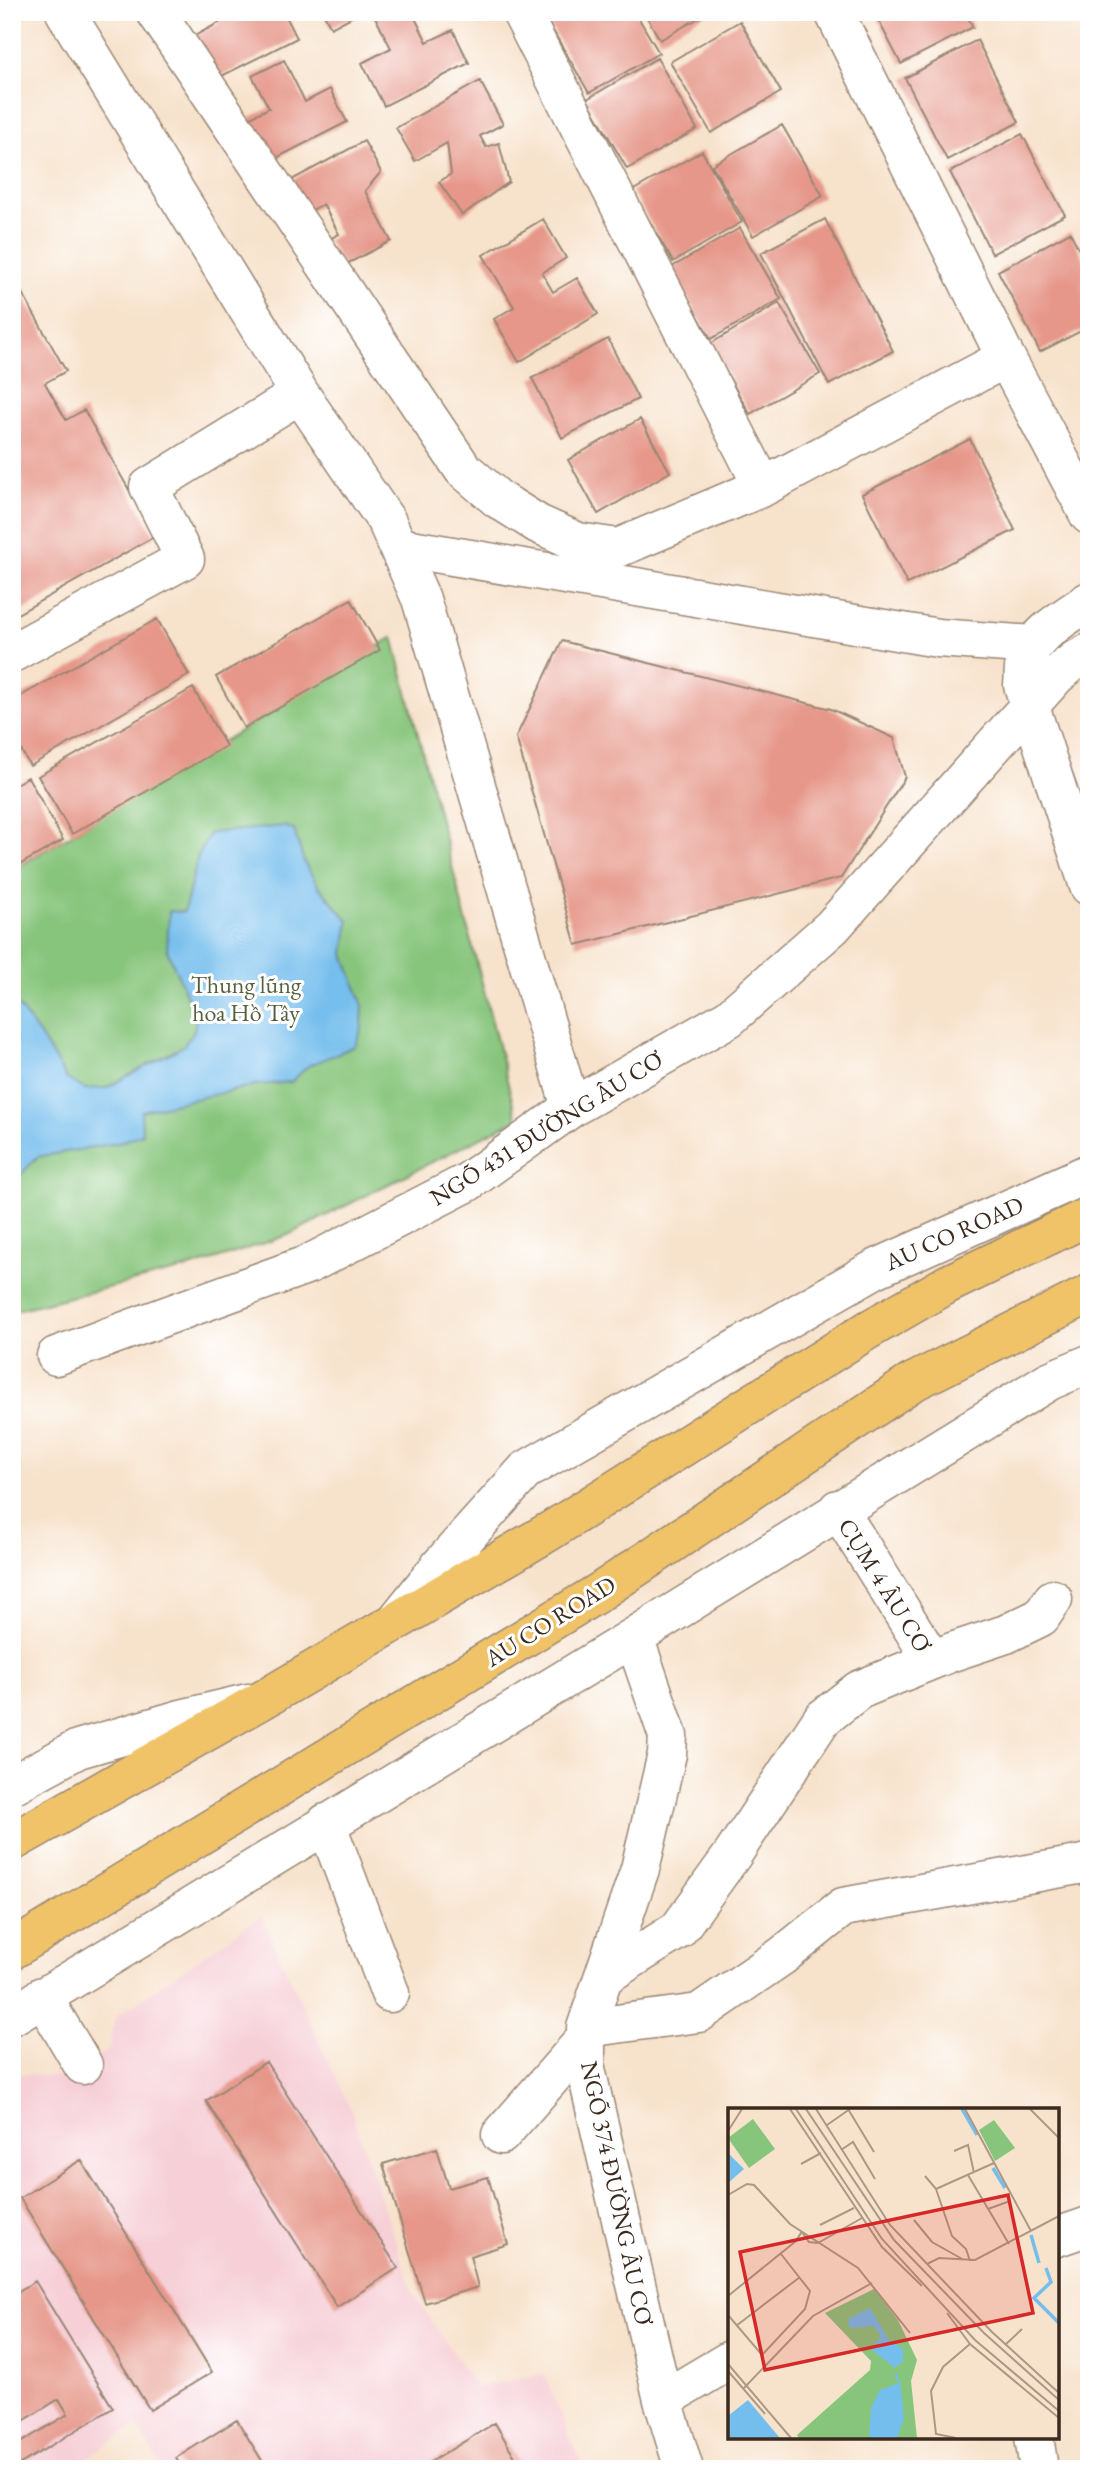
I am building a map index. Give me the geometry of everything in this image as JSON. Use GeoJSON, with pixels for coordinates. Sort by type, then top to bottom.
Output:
{"type":"FeatureCollection","features":[{"type":"Feature","properties":{"kind":"main road","name":"AU CO ROAD"},"geometry":{"type":"LineString","coordinates":[[12,1842],[264,1699],[550,1531],[868,1330],[948,1284],[1089,1216]]}},
{"type":"Feature","properties":{"kind":"main road","name":"AU CO ROAD"},"geometry":{"type":"LineString","coordinates":[[12,1950],[598,1593],[911,1383],[1089,1294]]}},
{"type":"Feature","properties":{"kind":"street"},"geometry":{"type":"LineString","coordinates":[[65,12],[300,394],[387,522],[399,547],[421,599],[571,1108]]}},
{"type":"Feature","properties":{"kind":"street"},"geometry":{"type":"LineString","coordinates":[[156,12],[463,469],[498,499],[538,524],[578,542],[618,548],[763,487],[1006,358]]}},
{"type":"Feature","properties":{"kind":"street"},"geometry":{"type":"LineString","coordinates":[[520,12],[763,487]]}},
{"type":"Feature","properties":{"kind":"street"},"geometry":{"type":"LineString","coordinates":[[834,12],[1006,358],[1089,515]]}},
{"type":"Feature","properties":{"kind":"street"},"geometry":{"type":"LineString","coordinates":[[12,653],[185,559],[149,487],[300,394]]}},
{"type":"Feature","properties":{"kind":"street"},"geometry":{"type":"LineString","coordinates":[[399,547],[938,638],[1033,645]]}},
{"type":"Feature","properties":{"kind":"street"},"geometry":{"type":"LineString","coordinates":[[1089,601],[1054,625],[1033,645],[1025,663],[1023,685],[1089,886]]}},
{"type":"Feature","properties":{"kind":"street","name":"NGÕ 431 ĐƯỜNG ÂU CƠ"},"geometry":{"type":"LineString","coordinates":[[56,1356],[309,1264],[468,1182],[571,1108],[729,1018],[832,927],[1055,677],[1075,660],[1089,653]]}},
{"type":"Feature","properties":{"kind":"street","name":"AU CO ROAD"},"geometry":{"type":"LineString","coordinates":[[393,1624],[439,1567],[526,1470],[875,1269],[1089,1173]]}},
{"type":"Feature","properties":{"kind":"street"},"geometry":{"type":"LineString","coordinates":[[83,2065],[27,2006],[635,1637],[838,1509],[1049,1381],[1089,1364]]}},
{"type":"Feature","properties":{"kind":"street","name":"CỤM 4 ÂU CƠ"},"geometry":{"type":"LineString","coordinates":[[838,1509],[932,1660]]}},
{"type":"Feature","properties":{"kind":"street"},"geometry":{"type":"LineString","coordinates":[[605,1976],[678,1930],[733,1854],[822,1719],[859,1690],[1006,1634],[1041,1617],[1053,1598]]}},
{"type":"Feature","properties":{"kind":"street","name":"NGÕ 374 ĐƯỜNG ÂU CƠ"},"geometry":{"type":"LineString","coordinates":[[635,1637],[668,1736],[667,1754],[640,1869],[586,2033],[586,2069],[663,2400],[684,2469]]}},
{"type":"Feature","properties":{"kind":"street","name":"AU CO ROAD"},"geometry":{"type":"LineString","coordinates":[[12,1785],[78,1749],[181,1719],[264,1699]]}},
{"type":"Feature","properties":{"kind":"street"},"geometry":{"type":"LineString","coordinates":[[326,1823],[390,1993]]}},
{"type":"Feature","properties":{"kind":"street"},"geometry":{"type":"LineString","coordinates":[[501,2135],[586,2033],[699,2013],[782,1956],[843,1907],[1089,1863]]}},
{"type":"Feature","properties":{"kind":"street"},"geometry":{"type":"LineString","coordinates":[[1059,2236],[1089,2226]]}},
{"type":"Feature","properties":{"kind":"street"},"geometry":{"type":"LineString","coordinates":[[663,2400],[728,2361]]}},
{"type":"Feature","properties":{"kind":"street"},"geometry":{"type":"LineString","coordinates":[[1034,2439],[1039,2469]]}},
{"type":"Feature","properties":{"kind":"shaded area"},"geometry":{"type":"Polygon","coordinates":[[[261,1916],[351,2110],[413,2293],[476,2387],[544,2374],[583,2469],[162,2469],[137,2425],[70,2469],[12,2469],[12,2078],[19,2074],[61,2077],[109,2050],[115,2017],[261,1916]]]}},
{"type":"Feature","properties":{"kind":"green space","name":"Thung lũng hoa Hồ Tây"},"geometry":{"type":"Polygon","coordinates":[[[393,637],[517,1119],[288,1235],[193,1267],[12,1311],[12,871],[393,637]]]}},
{"type":"Feature","properties":{"kind":"water"},"geometry":{"type":"Polygon","coordinates":[[[284,826],[294,830],[304,862],[319,887],[349,921],[344,954],[363,1006],[362,1028],[355,1046],[308,1066],[291,1082],[257,1085],[141,1111],[142,1134],[118,1143],[37,1157],[15,1181],[12,1221],[12,998],[39,1034],[67,1079],[85,1089],[106,1088],[183,1046],[194,1031],[196,1017],[167,950],[169,911],[184,912],[198,856],[210,833],[284,826]]]}},
{"type":"Feature","properties":{"kind":"building"},"geometry":{"type":"Polygon","coordinates":[[[213,12],[253,12],[255,17],[265,12],[284,12],[297,38],[212,81],[190,38],[219,23],[213,12]]]}},
{"type":"Feature","properties":{"kind":"building"},"geometry":{"type":"Polygon","coordinates":[[[323,12],[361,12],[331,28],[323,12]]]}},
{"type":"Feature","properties":{"kind":"building"},"geometry":{"type":"Polygon","coordinates":[[[384,12],[412,12],[427,42],[453,30],[469,63],[384,106],[362,63],[391,48],[375,17],[384,12]]]}},
{"type":"Feature","properties":{"kind":"building"},"geometry":{"type":"Polygon","coordinates":[[[565,12],[635,12],[659,53],[589,93],[548,22],[565,12]]]}},
{"type":"Feature","properties":{"kind":"building"},"geometry":{"type":"Polygon","coordinates":[[[644,12],[709,12],[660,40],[644,12]]]}},
{"type":"Feature","properties":{"kind":"building"},"geometry":{"type":"Polygon","coordinates":[[[874,12],[965,12],[973,27],[901,64],[874,12]]]}},
{"type":"Feature","properties":{"kind":"building"},"geometry":{"type":"Polygon","coordinates":[[[740,21],[781,92],[711,133],[670,62],[740,21]]]}},
{"type":"Feature","properties":{"kind":"building"},"geometry":{"type":"Polygon","coordinates":[[[977,40],[1019,122],[947,160],[905,78],[977,40]]]}},
{"type":"Feature","properties":{"kind":"building"},"geometry":{"type":"Polygon","coordinates":[[[657,58],[697,129],[627,169],[587,99],[657,58]]]}},
{"type":"Feature","properties":{"kind":"building"},"geometry":{"type":"Polygon","coordinates":[[[284,60],[305,102],[330,89],[347,122],[261,166],[240,122],[269,108],[252,76],[284,60]]]}},
{"type":"Feature","properties":{"kind":"building"},"geometry":{"type":"Polygon","coordinates":[[[480,81],[503,124],[480,136],[486,147],[499,143],[509,182],[462,215],[439,182],[451,174],[447,143],[415,161],[396,128],[480,81]]]}},
{"type":"Feature","properties":{"kind":"building"},"geometry":{"type":"Polygon","coordinates":[[[782,125],[823,196],[753,236],[712,165],[782,125]]]}},
{"type":"Feature","properties":{"kind":"building"},"geometry":{"type":"Polygon","coordinates":[[[1022,134],[1065,215],[992,254],[950,172],[1022,134]]]}},
{"type":"Feature","properties":{"kind":"building"},"geometry":{"type":"Polygon","coordinates":[[[364,141],[381,172],[365,191],[391,241],[343,266],[328,240],[339,234],[323,204],[305,214],[288,182],[364,141]]]}},
{"type":"Feature","properties":{"kind":"building"},"geometry":{"type":"Polygon","coordinates":[[[702,151],[742,222],[673,262],[632,191],[702,151]]]}},
{"type":"Feature","properties":{"kind":"building"},"geometry":{"type":"Polygon","coordinates":[[[543,219],[566,258],[542,273],[553,292],[577,278],[598,314],[519,362],[494,319],[514,307],[483,255],[543,219]]]}},
{"type":"Feature","properties":{"kind":"building"},"geometry":{"type":"Polygon","coordinates":[[[825,219],[893,351],[829,385],[761,253],[825,219]]]}},
{"type":"Feature","properties":{"kind":"building"},"geometry":{"type":"Polygon","coordinates":[[[740,228],[781,299],[711,339],[670,268],[740,228]]]}},
{"type":"Feature","properties":{"kind":"building"},"geometry":{"type":"Polygon","coordinates":[[[1070,232],[1089,269],[1089,327],[1040,352],[998,271],[1070,232]]]}},
{"type":"Feature","properties":{"kind":"building"},"geometry":{"type":"Polygon","coordinates":[[[12,275],[66,371],[45,383],[66,420],[84,410],[155,536],[12,617],[12,275]]]}},
{"type":"Feature","properties":{"kind":"building"},"geometry":{"type":"Polygon","coordinates":[[[779,303],[820,374],[750,414],[710,344],[779,303]]]}},
{"type":"Feature","properties":{"kind":"building"},"geometry":{"type":"Polygon","coordinates":[[[608,339],[638,399],[562,438],[532,378],[608,339]]]}},
{"type":"Feature","properties":{"kind":"building"},"geometry":{"type":"Polygon","coordinates":[[[640,419],[670,472],[598,514],[568,460],[640,419]]]}},
{"type":"Feature","properties":{"kind":"building"},"geometry":{"type":"Polygon","coordinates":[[[970,439],[1015,530],[907,584],[862,494],[970,439]]]}},
{"type":"Feature","properties":{"kind":"building"},"geometry":{"type":"Polygon","coordinates":[[[351,599],[380,650],[244,728],[216,677],[351,599]]]}},
{"type":"Feature","properties":{"kind":"building"},"geometry":{"type":"Polygon","coordinates":[[[157,619],[189,675],[30,766],[12,734],[12,701],[157,619]]]}},
{"type":"Feature","properties":{"kind":"building"},"geometry":{"type":"Polygon","coordinates":[[[562,641],[831,709],[894,738],[905,777],[841,878],[576,945],[516,737],[562,641]]]}},
{"type":"Feature","properties":{"kind":"building"},"geometry":{"type":"Polygon","coordinates":[[[193,688],[226,746],[72,834],[38,776],[193,688]]]}},
{"type":"Feature","properties":{"kind":"building"},"geometry":{"type":"Polygon","coordinates":[[[28,777],[63,840],[12,869],[12,786],[28,777]]]}},
{"type":"Feature","properties":{"kind":"building"},"geometry":{"type":"Polygon","coordinates":[[[266,2062],[398,2268],[337,2307],[206,2101],[266,2062]]]}},
{"type":"Feature","properties":{"kind":"building"},"geometry":{"type":"Polygon","coordinates":[[[437,2148],[449,2188],[488,2177],[508,2244],[470,2256],[478,2287],[425,2303],[383,2164],[437,2148]]]}},
{"type":"Feature","properties":{"kind":"building"},"geometry":{"type":"Polygon","coordinates":[[[81,2160],[212,2372],[150,2410],[20,2198],[81,2160]]]}},
{"type":"Feature","properties":{"kind":"building"},"geometry":{"type":"Polygon","coordinates":[[[35,2281],[113,2408],[12,2469],[12,2448],[68,2414],[59,2399],[12,2428],[12,2295],[35,2281]]]}},
{"type":"Feature","properties":{"kind":"building"},"geometry":{"type":"Polygon","coordinates":[[[237,2420],[267,2469],[182,2469],[176,2458],[237,2420]]]}},
{"type":"Feature","properties":{"kind":"building"},"geometry":{"type":"Polygon","coordinates":[[[495,2423],[522,2469],[419,2469],[495,2423]]]}}]}
